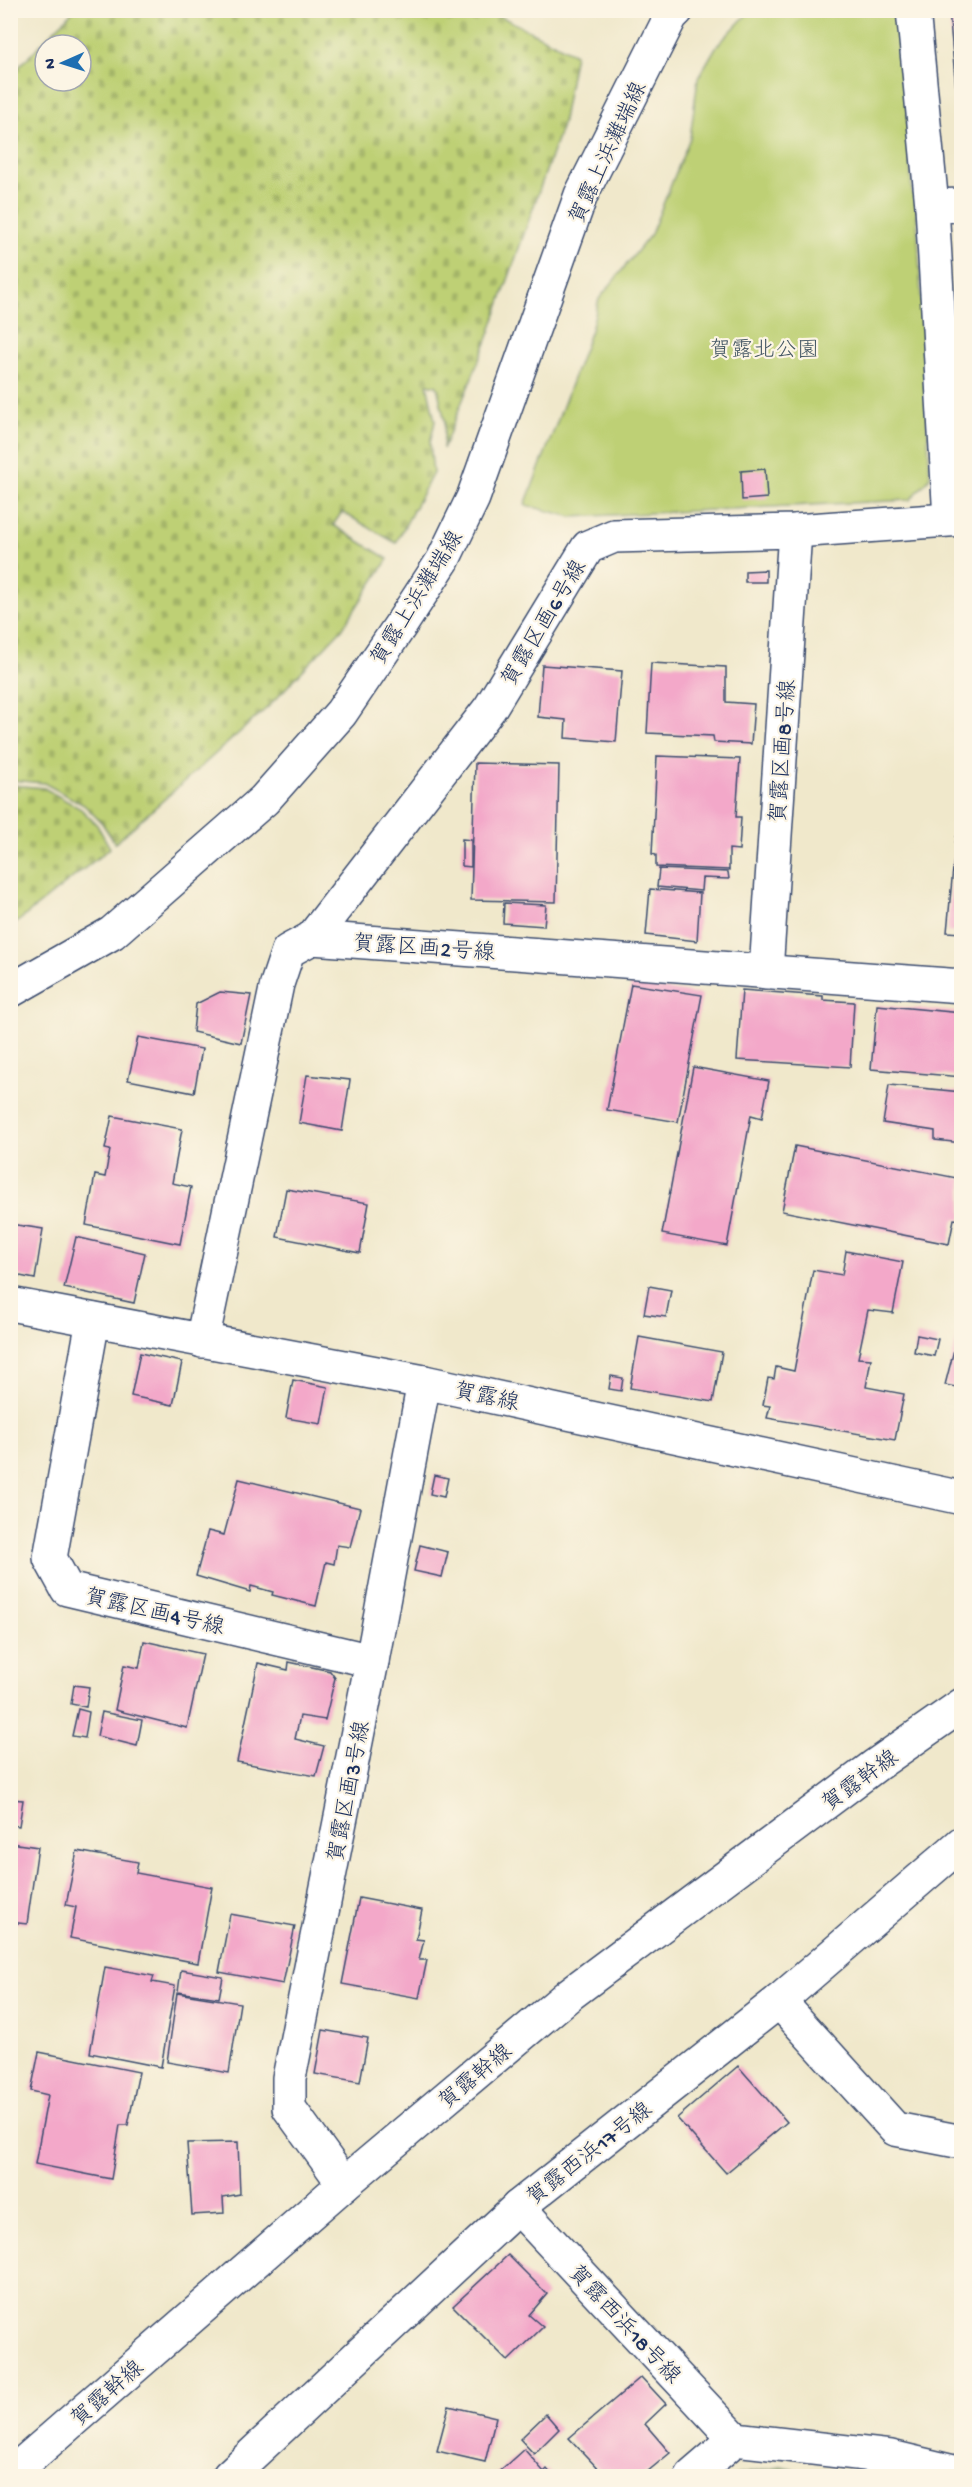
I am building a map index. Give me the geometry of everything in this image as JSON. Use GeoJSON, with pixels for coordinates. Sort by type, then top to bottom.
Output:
{"type":"FeatureCollection","features":[{"type":"Feature","properties":{"kind":"street","name":"賀露上浜灘端線"},"geometry":{"type":"LineString","coordinates":[[10,991],[112,933],[264,800],[341,713],[443,560],[473,498],[581,195],[671,16],[677,10]]}},
{"type":"Feature","properties":{"kind":"street"},"geometry":{"type":"LineString","coordinates":[[913,10],[947,205],[956,519]]}},
{"type":"Feature","properties":{"kind":"street","name":"賀露区画6号線"},"geometry":{"type":"LineString","coordinates":[[312,938],[490,708],[588,547],[614,536],[795,531],[956,519]]}},
{"type":"Feature","properties":{"kind":"street","name":"賀露区画8号線"},"geometry":{"type":"LineString","coordinates":[[766,972],[795,531]]}},
{"type":"Feature","properties":{"kind":"street"},"geometry":{"type":"LineString","coordinates":[[202,1341],[276,984],[288,951],[312,938]]}},
{"type":"Feature","properties":{"kind":"street","name":"賀露区画2号線"},"geometry":{"type":"LineString","coordinates":[[312,938],[962,986]]}},
{"type":"Feature","properties":{"kind":"street","name":"賀露線"},"geometry":{"type":"LineString","coordinates":[[10,1304],[424,1382],[962,1498]]}},
{"type":"Feature","properties":{"kind":"street","name":"賀露区画4号線"},"geometry":{"type":"LineString","coordinates":[[93,1320],[50,1558],[67,1589],[372,1661]]}},
{"type":"Feature","properties":{"kind":"street","name":"賀露区画3号線"},"geometry":{"type":"LineString","coordinates":[[344,2184],[289,2108],[289,2078],[372,1661],[424,1382]]}},
{"type":"Feature","properties":{"kind":"street","name":"賀露幹線"},"geometry":{"type":"LineString","coordinates":[[10,2475],[344,2184],[570,1994],[876,1765],[962,1705]]}},
{"type":"Feature","properties":{"kind":"street","name":"賀露西浜17号線"},"geometry":{"type":"LineString","coordinates":[[229,2476],[518,2207],[779,2001],[962,1843]]}},
{"type":"Feature","properties":{"kind":"street"},"geometry":{"type":"LineString","coordinates":[[779,2001],[895,2129],[962,2142]]}},
{"type":"Feature","properties":{"kind":"street","name":"賀露西浜18号線"},"geometry":{"type":"LineString","coordinates":[[518,2207],[735,2439]]}},
{"type":"Feature","properties":{"kind":"street"},"geometry":{"type":"LineString","coordinates":[[692,2476],[735,2439],[891,2457],[962,2474]]}},
{"type":"Feature","properties":{"kind":"green space"},"geometry":{"type":"Polygon","coordinates":[[[74,10],[490,11],[575,54],[562,125],[487,340],[443,449],[445,422],[437,386],[427,384],[435,421],[430,443],[433,473],[396,543],[342,512],[333,525],[388,559],[342,629],[268,707],[115,843],[102,823],[84,805],[44,783],[11,780],[11,75],[33,52],[33,93],[93,93],[93,33],[52,33],[74,10]]]}},
{"type":"Feature","properties":{"kind":"green space","name":"賀露北公園"},"geometry":{"type":"Polygon","coordinates":[[[750,11],[905,11],[905,78],[912,194],[916,195],[930,478],[910,500],[572,517],[525,505],[591,330],[599,299],[651,234],[690,138],[698,78],[716,47],[750,11]]]}},
{"type":"Feature","properties":{"kind":"green space"},"geometry":{"type":"Polygon","coordinates":[[[11,785],[44,788],[81,809],[97,825],[110,848],[11,927],[11,785]]]}},
{"type":"Feature","properties":{"kind":"green space"},"geometry":{"type":"Polygon","coordinates":[[[780,2467],[827,2476],[734,2476],[780,2467]]]}},
{"type":"Feature","properties":{"kind":"building"},"geometry":{"type":"Polygon","coordinates":[[[949,10],[962,10],[962,111],[958,112],[949,10]]]}},
{"type":"Feature","properties":{"kind":"building"},"geometry":{"type":"Polygon","coordinates":[[[765,469],[767,498],[742,500],[741,471],[765,469]]]}},
{"type":"Feature","properties":{"kind":"building"},"geometry":{"type":"Polygon","coordinates":[[[766,570],[766,582],[745,582],[745,571],[766,570]]]}},
{"type":"Feature","properties":{"kind":"building"},"geometry":{"type":"Polygon","coordinates":[[[651,663],[726,667],[726,702],[754,704],[751,744],[714,742],[713,736],[647,733],[651,663]]]}},
{"type":"Feature","properties":{"kind":"building"},"geometry":{"type":"Polygon","coordinates":[[[542,665],[622,671],[616,742],[565,738],[566,720],[538,717],[542,665]]]}},
{"type":"Feature","properties":{"kind":"building"},"geometry":{"type":"Polygon","coordinates":[[[657,756],[740,759],[736,817],[741,817],[739,850],[729,849],[729,870],[656,867],[656,855],[652,854],[657,756]]]}},
{"type":"Feature","properties":{"kind":"building"},"geometry":{"type":"Polygon","coordinates":[[[475,763],[559,765],[556,902],[471,900],[475,763]]]}},
{"type":"Feature","properties":{"kind":"building"},"geometry":{"type":"Polygon","coordinates":[[[956,837],[962,838],[962,933],[947,932],[956,837]]]}},
{"type":"Feature","properties":{"kind":"building"},"geometry":{"type":"Polygon","coordinates":[[[462,839],[471,840],[471,867],[462,866],[462,839]]]}},
{"type":"Feature","properties":{"kind":"building"},"geometry":{"type":"Polygon","coordinates":[[[659,869],[728,872],[729,879],[702,878],[701,891],[657,887],[659,869]]]}},
{"type":"Feature","properties":{"kind":"building"},"geometry":{"type":"Polygon","coordinates":[[[650,889],[700,893],[697,941],[646,935],[650,889]]]}},
{"type":"Feature","properties":{"kind":"building"},"geometry":{"type":"Polygon","coordinates":[[[504,903],[546,905],[544,926],[503,923],[504,903]]]}},
{"type":"Feature","properties":{"kind":"building"},"geometry":{"type":"Polygon","coordinates":[[[631,984],[702,995],[678,1122],[607,1110],[631,984]]]}},
{"type":"Feature","properties":{"kind":"building"},"geometry":{"type":"Polygon","coordinates":[[[742,990],[823,996],[823,1000],[854,1002],[850,1067],[737,1060],[742,990]]]}},
{"type":"Feature","properties":{"kind":"building"},"geometry":{"type":"Polygon","coordinates":[[[220,992],[251,995],[241,1043],[193,1032],[196,1004],[220,992]]]}},
{"type":"Feature","properties":{"kind":"building"},"geometry":{"type":"Polygon","coordinates":[[[877,1005],[962,1013],[962,1077],[871,1069],[877,1005]]]}},
{"type":"Feature","properties":{"kind":"building"},"geometry":{"type":"Polygon","coordinates":[[[138,1037],[202,1049],[194,1093],[128,1080],[138,1037]]]}},
{"type":"Feature","properties":{"kind":"building"},"geometry":{"type":"Polygon","coordinates":[[[693,1067],[769,1081],[762,1118],[751,1115],[727,1246],[662,1234],[693,1067]]]}},
{"type":"Feature","properties":{"kind":"building"},"geometry":{"type":"Polygon","coordinates":[[[307,1075],[350,1080],[342,1131],[299,1123],[307,1075]]]}},
{"type":"Feature","properties":{"kind":"building"},"geometry":{"type":"Polygon","coordinates":[[[889,1085],[962,1092],[962,1143],[935,1140],[935,1131],[883,1123],[889,1085]]]}},
{"type":"Feature","properties":{"kind":"building"},"geometry":{"type":"Polygon","coordinates":[[[112,1116],[182,1129],[172,1183],[191,1187],[180,1244],[86,1225],[95,1175],[105,1177],[110,1150],[105,1149],[112,1116]]]}},
{"type":"Feature","properties":{"kind":"building"},"geometry":{"type":"Polygon","coordinates":[[[795,1146],[962,1179],[962,1220],[954,1219],[949,1244],[782,1211],[795,1146]]]}},
{"type":"Feature","properties":{"kind":"building"},"geometry":{"type":"Polygon","coordinates":[[[286,1189],[369,1203],[360,1253],[277,1237],[286,1189]]]}},
{"type":"Feature","properties":{"kind":"building"},"geometry":{"type":"Polygon","coordinates":[[[10,1224],[43,1229],[35,1279],[10,1274],[10,1224]]]}},
{"type":"Feature","properties":{"kind":"building"},"geometry":{"type":"Polygon","coordinates":[[[76,1237],[145,1253],[134,1303],[64,1288],[76,1237]]]}},
{"type":"Feature","properties":{"kind":"building"},"geometry":{"type":"Polygon","coordinates":[[[846,1251],[903,1262],[893,1313],[868,1310],[858,1358],[871,1359],[866,1387],[904,1394],[895,1440],[767,1418],[770,1406],[763,1405],[768,1378],[774,1379],[776,1367],[794,1371],[813,1270],[842,1275],[846,1251]]]}},
{"type":"Feature","properties":{"kind":"building"},"geometry":{"type":"Polygon","coordinates":[[[649,1286],[671,1290],[666,1317],[644,1314],[649,1286]]]}},
{"type":"Feature","properties":{"kind":"building"},"geometry":{"type":"Polygon","coordinates":[[[917,1335],[938,1339],[934,1356],[914,1352],[917,1335]]]}},
{"type":"Feature","properties":{"kind":"building"},"geometry":{"type":"Polygon","coordinates":[[[639,1337],[722,1352],[713,1402],[630,1388],[639,1337]]]}},
{"type":"Feature","properties":{"kind":"building"},"geometry":{"type":"Polygon","coordinates":[[[957,1338],[962,1339],[961,1388],[945,1385],[957,1338]]]}},
{"type":"Feature","properties":{"kind":"building"},"geometry":{"type":"Polygon","coordinates":[[[140,1353],[182,1362],[173,1405],[131,1396],[140,1353]]]}},
{"type":"Feature","properties":{"kind":"building"},"geometry":{"type":"Polygon","coordinates":[[[611,1376],[623,1378],[621,1391],[609,1389],[611,1376]]]}},
{"type":"Feature","properties":{"kind":"building"},"geometry":{"type":"Polygon","coordinates":[[[293,1380],[328,1387],[321,1424],[286,1418],[293,1380]]]}},
{"type":"Feature","properties":{"kind":"building"},"geometry":{"type":"Polygon","coordinates":[[[434,1475],[448,1478],[444,1497],[430,1494],[434,1475]]]}},
{"type":"Feature","properties":{"kind":"building"},"geometry":{"type":"Polygon","coordinates":[[[239,1479],[360,1508],[350,1547],[337,1545],[334,1564],[326,1562],[316,1606],[272,1595],[273,1592],[251,1586],[250,1592],[196,1576],[208,1531],[224,1535],[239,1479]]]}},
{"type":"Feature","properties":{"kind":"building"},"geometry":{"type":"Polygon","coordinates":[[[420,1545],[448,1552],[442,1577],[414,1571],[420,1545]]]}},
{"type":"Feature","properties":{"kind":"building"},"geometry":{"type":"Polygon","coordinates":[[[144,1641],[203,1654],[187,1728],[115,1710],[124,1665],[139,1668],[144,1641]]]}},
{"type":"Feature","properties":{"kind":"building"},"geometry":{"type":"Polygon","coordinates":[[[289,1662],[330,1671],[335,1678],[325,1720],[300,1716],[295,1739],[324,1746],[316,1776],[237,1762],[258,1663],[288,1670],[289,1662]]]}},
{"type":"Feature","properties":{"kind":"building"},"geometry":{"type":"Polygon","coordinates":[[[74,1685],[89,1687],[86,1707],[71,1704],[74,1685]]]}},
{"type":"Feature","properties":{"kind":"building"},"geometry":{"type":"Polygon","coordinates":[[[78,1709],[89,1712],[85,1738],[72,1736],[78,1709]]]}},
{"type":"Feature","properties":{"kind":"building"},"geometry":{"type":"Polygon","coordinates":[[[102,1712],[142,1720],[137,1746],[97,1736],[102,1712]]]}},
{"type":"Feature","properties":{"kind":"building"},"geometry":{"type":"Polygon","coordinates":[[[10,1799],[23,1800],[19,1826],[10,1825],[10,1799]]]}},
{"type":"Feature","properties":{"kind":"building"},"geometry":{"type":"Polygon","coordinates":[[[10,1843],[38,1847],[27,1924],[10,1922],[10,1843]]]}},
{"type":"Feature","properties":{"kind":"building"},"geometry":{"type":"Polygon","coordinates":[[[77,1851],[138,1862],[136,1873],[212,1887],[198,1963],[70,1938],[76,1907],[66,1905],[77,1851]]]}},
{"type":"Feature","properties":{"kind":"building"},"geometry":{"type":"Polygon","coordinates":[[[359,1898],[422,1910],[416,1939],[424,1940],[419,1960],[427,1960],[419,1998],[342,1984],[359,1898]]]}},
{"type":"Feature","properties":{"kind":"building"},"geometry":{"type":"Polygon","coordinates":[[[230,1914],[295,1926],[283,1984],[219,1972],[230,1914]]]}},
{"type":"Feature","properties":{"kind":"building"},"geometry":{"type":"Polygon","coordinates":[[[105,1967],[154,1976],[152,1982],[175,1986],[161,2067],[90,2053],[105,1967]]]}},
{"type":"Feature","properties":{"kind":"building"},"geometry":{"type":"Polygon","coordinates":[[[181,1970],[223,1977],[219,1998],[178,1992],[181,1970]]]}},
{"type":"Feature","properties":{"kind":"building"},"geometry":{"type":"Polygon","coordinates":[[[177,1993],[240,2003],[229,2073],[167,2062],[177,1993]]]}},
{"type":"Feature","properties":{"kind":"building"},"geometry":{"type":"Polygon","coordinates":[[[323,2030],[368,2038],[360,2082],[315,2074],[323,2030]]]}},
{"type":"Feature","properties":{"kind":"building"},"geometry":{"type":"Polygon","coordinates":[[[39,2052],[139,2072],[128,2125],[120,2125],[111,2179],[35,2164],[48,2095],[31,2091],[39,2052]]]}},
{"type":"Feature","properties":{"kind":"building"},"geometry":{"type":"Polygon","coordinates":[[[738,2066],[787,2122],[726,2173],[677,2118],[738,2066]]]}},
{"type":"Feature","properties":{"kind":"building"},"geometry":{"type":"Polygon","coordinates":[[[238,2142],[240,2194],[223,2197],[224,2213],[192,2215],[187,2143],[238,2142]]]}},
{"type":"Feature","properties":{"kind":"building"},"geometry":{"type":"Polygon","coordinates":[[[508,2255],[547,2294],[529,2315],[543,2327],[508,2361],[453,2306],[508,2255]]]}},
{"type":"Feature","properties":{"kind":"building"},"geometry":{"type":"Polygon","coordinates":[[[641,2377],[666,2404],[645,2424],[670,2453],[642,2476],[605,2476],[569,2438],[641,2377]]]}},
{"type":"Feature","properties":{"kind":"building"},"geometry":{"type":"Polygon","coordinates":[[[449,2406],[496,2417],[485,2462],[437,2451],[449,2406]]]}},
{"type":"Feature","properties":{"kind":"building"},"geometry":{"type":"Polygon","coordinates":[[[546,2414],[559,2429],[534,2454],[520,2439],[546,2414]]]}},
{"type":"Feature","properties":{"kind":"building"},"geometry":{"type":"Polygon","coordinates":[[[524,2449],[544,2472],[547,2469],[553,2476],[494,2476],[524,2449]]]}}]}
